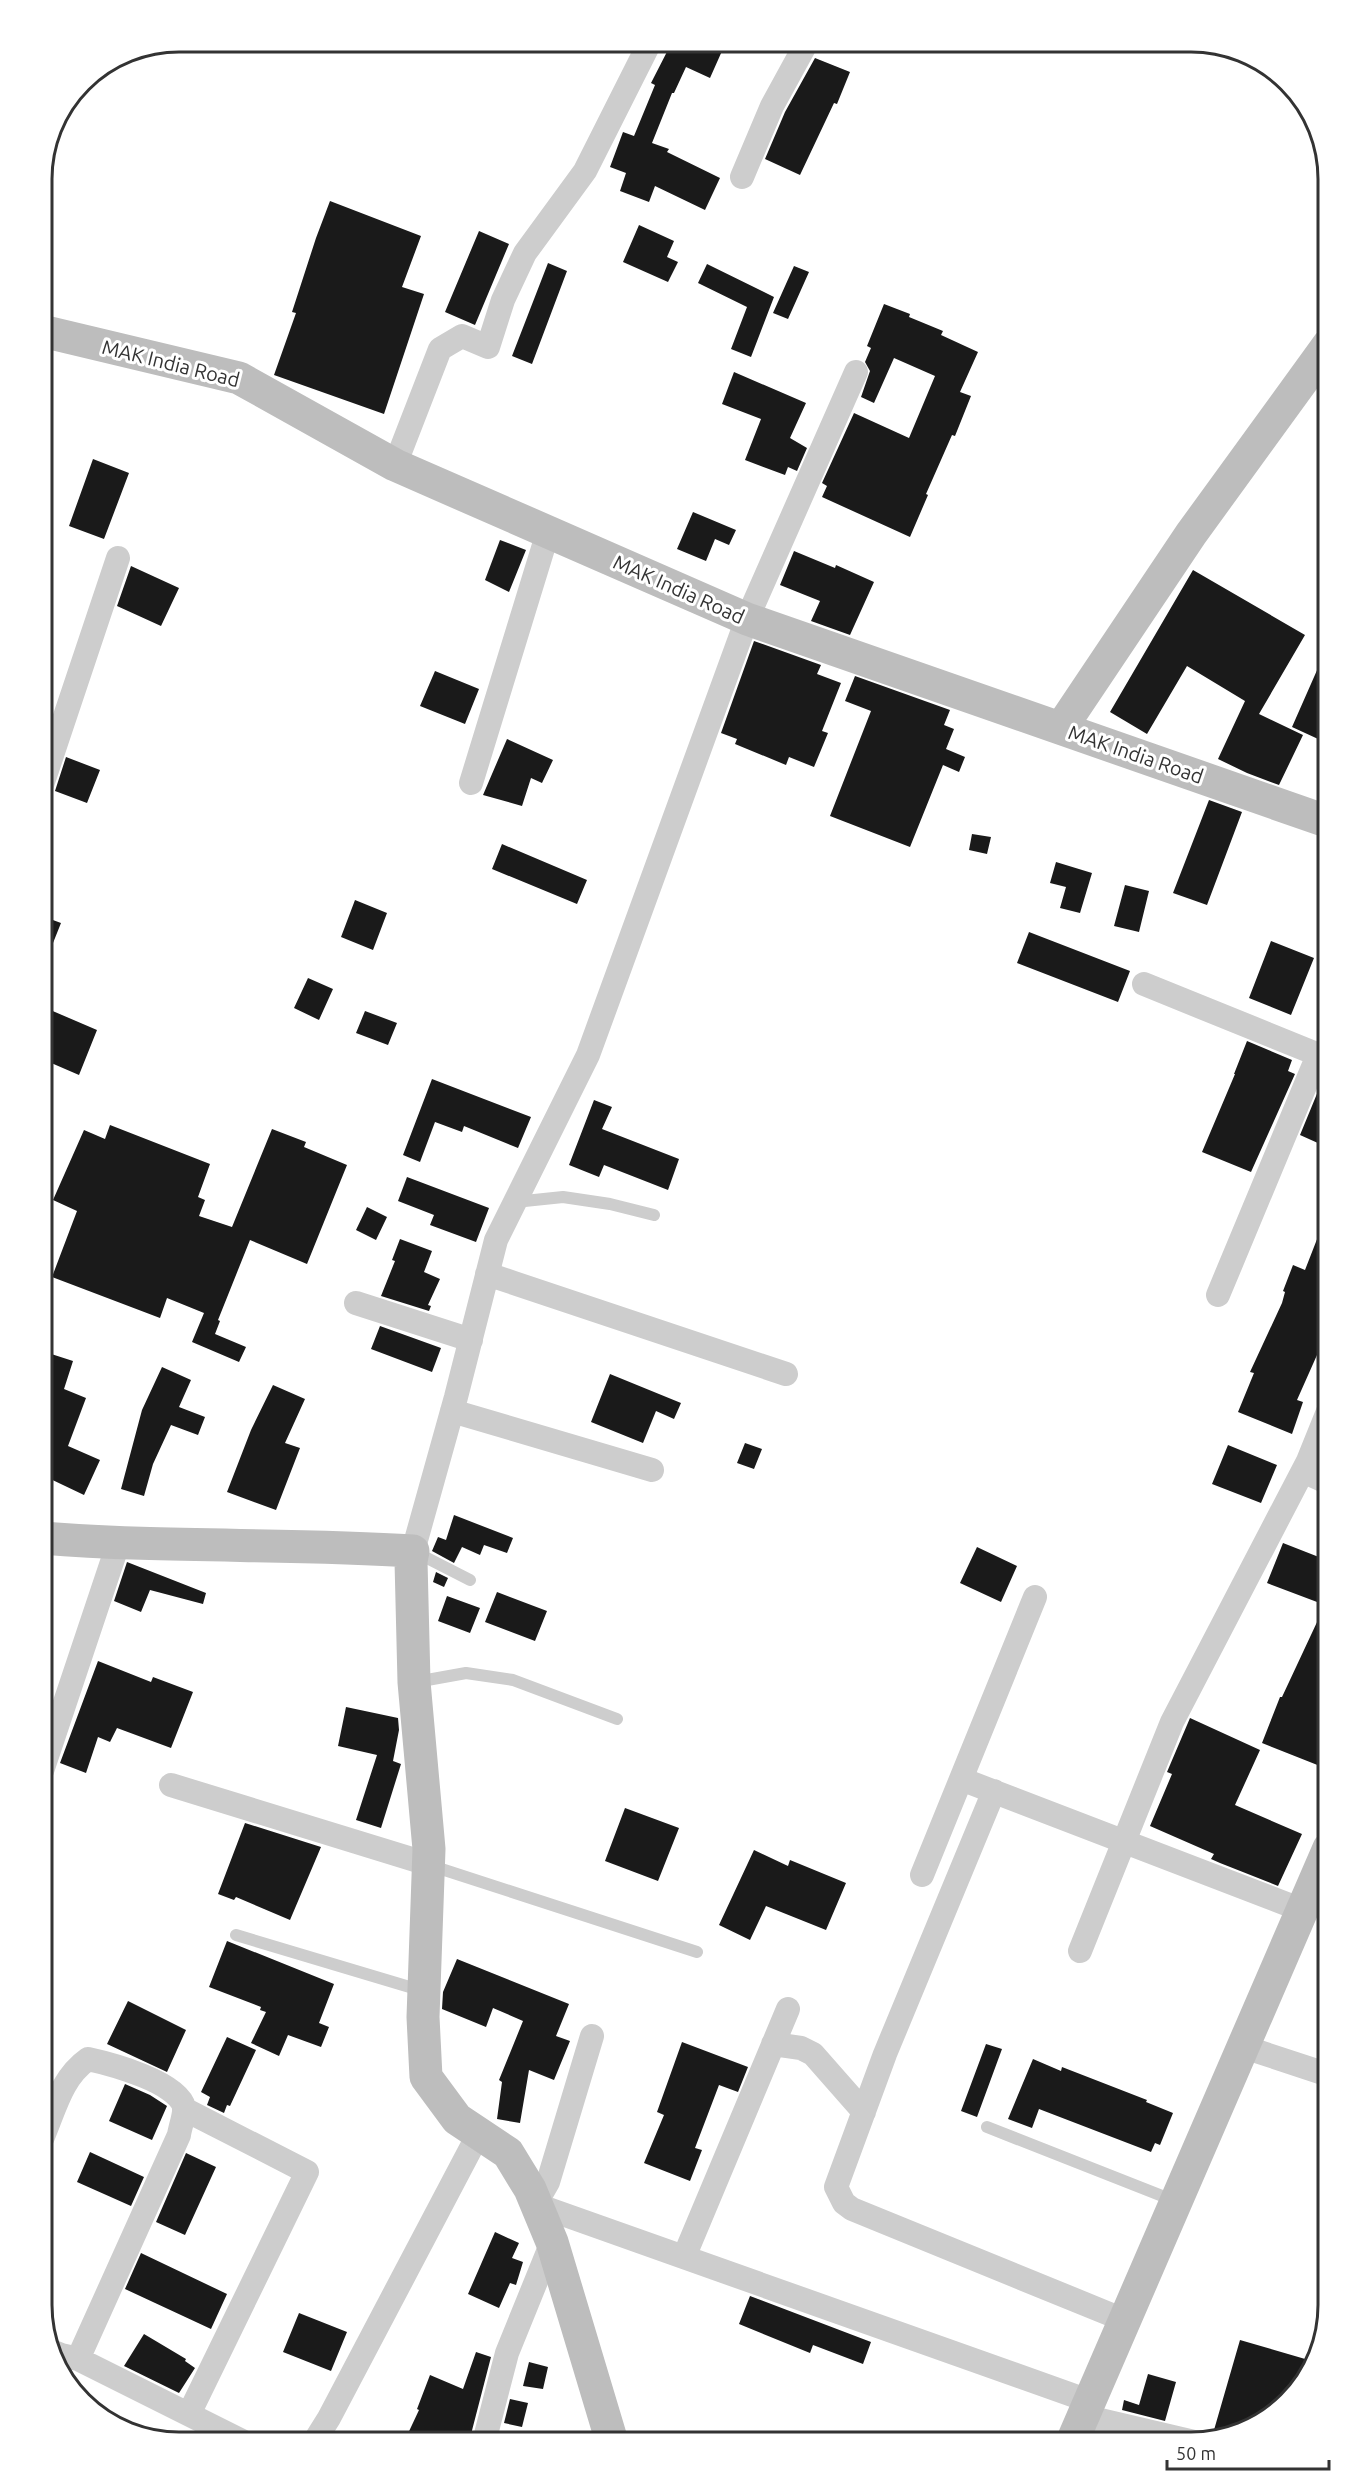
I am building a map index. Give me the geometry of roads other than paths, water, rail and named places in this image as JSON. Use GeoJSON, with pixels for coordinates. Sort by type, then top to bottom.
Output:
{"type":"FeatureCollection","features":[{"type":"Feature","properties":{"kind":"street"},"geometry":{"type":"LineString","coordinates":[[395,465],[440,349],[462,336],[488,347],[503,300],[525,254],[585,171],[644,53]]}},
{"type":"Feature","properties":{"kind":"street"},"geometry":{"type":"LineString","coordinates":[[742,177],[772,106],[801,53]]}},
{"type":"Feature","properties":{"kind":"street","name":"MAK India Road"},"geometry":{"type":"LineString","coordinates":[[53,335],[239,378],[395,465],[747,620],[1318,818]]}},
{"type":"Feature","properties":{"kind":"street"},"geometry":{"type":"LineString","coordinates":[[1061,728],[1191,534],[1318,359]]}},
{"type":"Feature","properties":{"kind":"street"},"geometry":{"type":"LineString","coordinates":[[609,2431],[552,2242],[537,2204],[508,2153],[457,2119],[426,2077],[424,1992],[428,1864],[414,1682],[412,1556],[496,1240],[588,1055],[747,620],[856,372]]}},
{"type":"Feature","properties":{"kind":"street"},"geometry":{"type":"LineString","coordinates":[[471,783],[548,532]]}},
{"type":"Feature","properties":{"kind":"street"},"geometry":{"type":"LineString","coordinates":[[53,753],[118,558]]}},
{"type":"Feature","properties":{"kind":"street"},"geometry":{"type":"LineString","coordinates":[[1144,984],[1318,1055]]}},
{"type":"Feature","properties":{"kind":"street"},"geometry":{"type":"LineString","coordinates":[[1218,1295],[1318,1070]]}},
{"type":"Feature","properties":{"kind":"street"},"geometry":{"type":"LineString","coordinates":[[487,1274],[786,1374]]}},
{"type":"Feature","properties":{"kind":"street"},"geometry":{"type":"LineString","coordinates":[[356,1303],[471,1340]]}},
{"type":"Feature","properties":{"kind":"street"},"geometry":{"type":"LineString","coordinates":[[452,1411],[651,1470]]}},
{"type":"Feature","properties":{"kind":"street"},"geometry":{"type":"LineString","coordinates":[[1080,1951],[1172,1722],[1303,1471],[1318,1435]]}},
{"type":"Feature","properties":{"kind":"street"},"geometry":{"type":"LineString","coordinates":[[1303,1471],[1318,1478]]}},
{"type":"Feature","properties":{"kind":"street"},"geometry":{"type":"LineString","coordinates":[[52,1539],[118,1544],[335,1546],[412,1556]]}},
{"type":"Feature","properties":{"kind":"street"},"geometry":{"type":"LineString","coordinates":[[52,1740],[118,1544]]}},
{"type":"Feature","properties":{"kind":"street"},"geometry":{"type":"LineString","coordinates":[[922,1875],[1035,1597]]}},
{"type":"Feature","properties":{"kind":"street"},"geometry":{"type":"LineString","coordinates":[[961,1779],[1302,1910]]}},
{"type":"Feature","properties":{"kind":"street"},"geometry":{"type":"LineString","coordinates":[[171,1785],[428,1864]]}},
{"type":"Feature","properties":{"kind":"street"},"geometry":{"type":"LineString","coordinates":[[994,1791],[885,2054],[836,2187],[844,2203],[852,2209],[1124,2320]]}},
{"type":"Feature","properties":{"kind":"street"},"geometry":{"type":"LineString","coordinates":[[1081,2420],[1318,1873]]}},
{"type":"Feature","properties":{"kind":"street"},"geometry":{"type":"LineString","coordinates":[[684,2257],[788,2009]]}},
{"type":"Feature","properties":{"kind":"street"},"geometry":{"type":"LineString","coordinates":[[537,2204],[548,2182],[592,2036]]}},
{"type":"Feature","properties":{"kind":"street"},"geometry":{"type":"LineString","coordinates":[[773,2044],[801,2048],[813,2054],[864,2112]]}},
{"type":"Feature","properties":{"kind":"street"},"geometry":{"type":"LineString","coordinates":[[1244,2047],[1318,2071]]}},
{"type":"Feature","properties":{"kind":"street"},"geometry":{"type":"LineString","coordinates":[[52,2114],[63,2086],[77,2067],[88,2059],[115,2064],[153,2081],[179,2096],[184,2109],[179,2135],[78,2359]]}},
{"type":"Feature","properties":{"kind":"street"},"geometry":{"type":"LineString","coordinates":[[184,2109],[307,2172],[189,2414]]}},
{"type":"Feature","properties":{"kind":"street"},"geometry":{"type":"LineString","coordinates":[[321,2431],[479,2133]]}},
{"type":"Feature","properties":{"kind":"street"},"geometry":{"type":"LineString","coordinates":[[537,2204],[684,2257],[1081,2420],[1142,2432]]}},
{"type":"Feature","properties":{"kind":"street"},"geometry":{"type":"LineString","coordinates":[[487,2431],[507,2353],[552,2242]]}},
{"type":"Feature","properties":{"kind":"street"},"geometry":{"type":"LineString","coordinates":[[63,2356],[78,2359],[222,2431]]}},
{"type":"Feature","properties":{"kind":"lane"},"geometry":{"type":"LineString","coordinates":[[515,1202],[563,1197],[610,1204],[654,1215]]}},
{"type":"Feature","properties":{"kind":"lane"},"geometry":{"type":"LineString","coordinates":[[412,1556],[426,1557],[470,1580]]}},
{"type":"Feature","properties":{"kind":"lane"},"geometry":{"type":"LineString","coordinates":[[414,1682],[466,1673],[513,1680],[616,1719]]}},
{"type":"Feature","properties":{"kind":"lane"},"geometry":{"type":"LineString","coordinates":[[428,1864],[697,1952]]}},
{"type":"Feature","properties":{"kind":"lane"},"geometry":{"type":"LineString","coordinates":[[236,1935],[424,1992]]}},
{"type":"Feature","properties":{"kind":"lane"},"geometry":{"type":"LineString","coordinates":[[987,2127],[1176,2202]]}}]}
